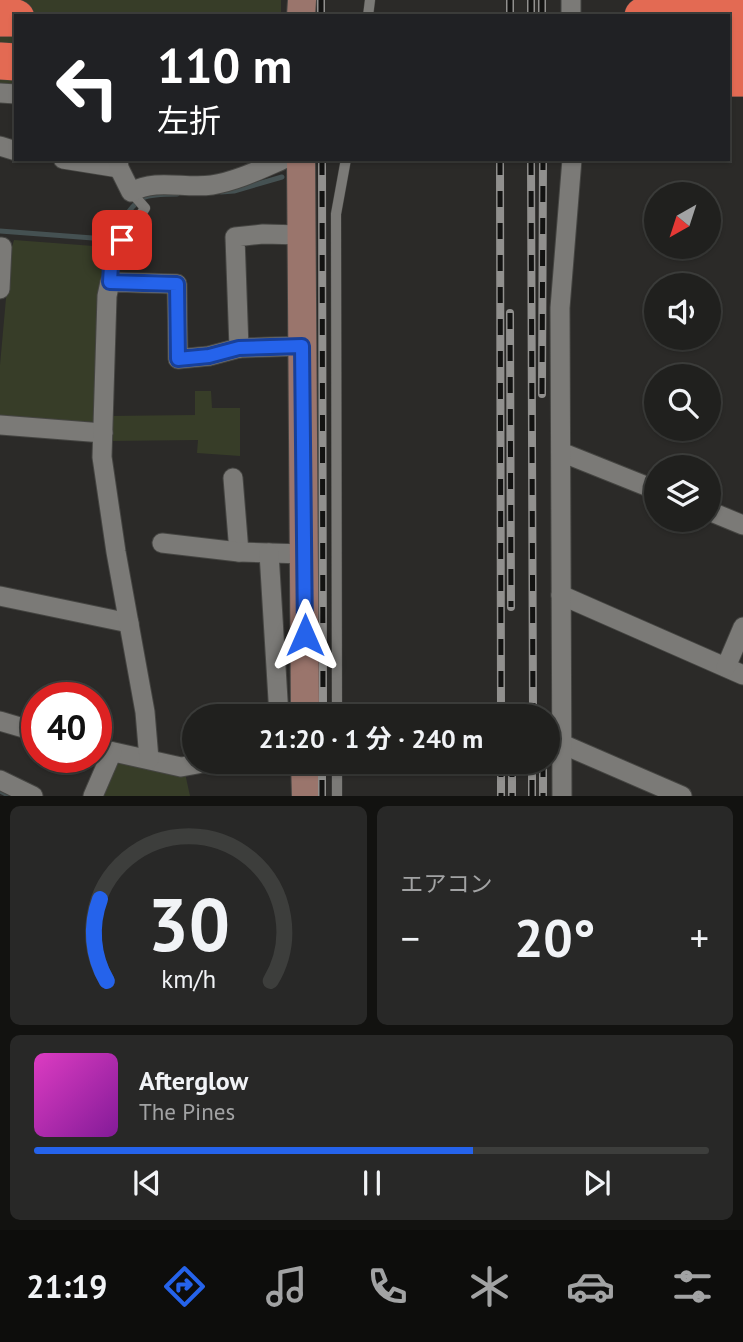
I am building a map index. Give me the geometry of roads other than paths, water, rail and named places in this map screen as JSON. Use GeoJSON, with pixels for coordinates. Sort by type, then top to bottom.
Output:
{"type":"FeatureCollection","features":[{"type":"Feature","properties":{"kind":"street"},"geometry":{"type":"LineString","coordinates":[[86,161],[119,164],[131,192],[143,186],[210,185],[233,180],[279,161]]}},
{"type":"Feature","properties":{"kind":"street"},"geometry":{"type":"LineString","coordinates":[[301,161],[305,704]]}},
{"type":"Feature","properties":{"kind":"street"},"geometry":{"type":"LineString","coordinates":[[562,796],[560,309],[572,161]]}},
{"type":"Feature","properties":{"kind":"street"},"geometry":{"type":"LineString","coordinates":[[239,348],[235,237],[263,234],[302,235]]}},
{"type":"Feature","properties":{"kind":"street"},"geometry":{"type":"LineString","coordinates":[[0,247],[0,289]]}},
{"type":"Feature","properties":{"kind":"street"},"geometry":{"type":"LineString","coordinates":[[149,759],[149,736],[102,457],[107,296],[110,282],[177,284],[178,359],[209,356],[239,348],[302,346]]}},
{"type":"Feature","properties":{"kind":"street"},"geometry":{"type":"LineString","coordinates":[[0,425],[103,433]]}},
{"type":"Feature","properties":{"kind":"street"},"geometry":{"type":"LineString","coordinates":[[561,452],[644,485]]}},
{"type":"Feature","properties":{"kind":"street"},"geometry":{"type":"LineString","coordinates":[[233,478],[239,552]]}},
{"type":"Feature","properties":{"kind":"street"},"geometry":{"type":"LineString","coordinates":[[721,516],[743,525]]}},
{"type":"Feature","properties":{"kind":"street"},"geometry":{"type":"LineString","coordinates":[[162,543],[239,552],[304,554]]}},
{"type":"Feature","properties":{"kind":"street"},"geometry":{"type":"LineString","coordinates":[[269,554],[278,704]]}},
{"type":"Feature","properties":{"kind":"street"},"geometry":{"type":"LineString","coordinates":[[561,595],[734,671],[743,627]]}},
{"type":"Feature","properties":{"kind":"street"},"geometry":{"type":"LineString","coordinates":[[0,596],[130,623]]}},
{"type":"Feature","properties":{"kind":"street"},"geometry":{"type":"LineString","coordinates":[[0,721],[21,727]]}},
{"type":"Feature","properties":{"kind":"street"},"geometry":{"type":"LineString","coordinates":[[562,744],[682,796]]}},
{"type":"Feature","properties":{"kind":"street"},"geometry":{"type":"LineString","coordinates":[[112,752],[182,767]]}},
{"type":"Feature","properties":{"kind":"street"},"geometry":{"type":"LineString","coordinates":[[93,796],[98,773]]}},
{"type":"Feature","properties":{"kind":"street"},"geometry":{"type":"LineString","coordinates":[[305,774],[306,796]]}},
{"type":"Feature","properties":{"kind":"street"},"geometry":{"type":"LineString","coordinates":[[0,780],[33,796]]}},
{"type":"Feature","properties":{"kind":"lane"},"geometry":{"type":"LineString","coordinates":[[337,704],[336,214],[346,161]]}},
{"type":"Feature","properties":{"kind":"lane"},"geometry":{"type":"LineString","coordinates":[[110,282],[112,248],[131,230],[145,208],[131,192]]}},
{"type":"Feature","properties":{"kind":"lane"},"geometry":{"type":"LineString","coordinates":[[337,774],[337,796]]}},
{"type":"Feature","properties":{"kind":"waterway"},"geometry":{"type":"LineString","coordinates":[[221,192],[234,191],[282,177]]}},
{"type":"Feature","properties":{"kind":"waterway"},"geometry":{"type":"LineString","coordinates":[[0,231],[106,239],[143,198],[177,194]]}},
{"type":"Feature","properties":{"kind":"waterway"},"geometry":{"type":"LineString","coordinates":[[0,791],[10,796]]}},
{"type":"Feature","properties":{"kind":"railway"},"geometry":{"type":"LineString","coordinates":[[321,0],[321,14]]}},
{"type":"Feature","properties":{"kind":"railway"},"geometry":{"type":"LineString","coordinates":[[510,0],[510,14]]}},
{"type":"Feature","properties":{"kind":"railway"},"geometry":{"type":"LineString","coordinates":[[531,0],[531,14]]}},
{"type":"Feature","properties":{"kind":"railway"},"geometry":{"type":"LineString","coordinates":[[542,0],[542,14]]}},
{"type":"Feature","properties":{"kind":"railway"},"geometry":{"type":"LineString","coordinates":[[322,161],[323,704]]}},
{"type":"Feature","properties":{"kind":"railway"},"geometry":{"type":"LineString","coordinates":[[500,161],[501,704]]}},
{"type":"Feature","properties":{"kind":"railway"},"geometry":{"type":"LineString","coordinates":[[531,161],[533,704]]}},
{"type":"Feature","properties":{"kind":"railway"},"geometry":{"type":"LineString","coordinates":[[542,394],[543,161]]}},
{"type":"Feature","properties":{"kind":"railway"},"geometry":{"type":"LineString","coordinates":[[510,313],[511,607]]}},
{"type":"Feature","properties":{"kind":"railway"},"geometry":{"type":"LineString","coordinates":[[322,774],[322,796]]}},
{"type":"Feature","properties":{"kind":"railway"},"geometry":{"type":"LineString","coordinates":[[501,774],[501,796]]}},
{"type":"Feature","properties":{"kind":"railway"},"geometry":{"type":"LineString","coordinates":[[512,774],[512,796]]}},
{"type":"Feature","properties":{"kind":"railway"},"geometry":{"type":"LineString","coordinates":[[532,774],[532,796]]}},
{"type":"Feature","properties":{"kind":"railway"},"geometry":{"type":"LineString","coordinates":[[543,774],[543,796]]}}]}
